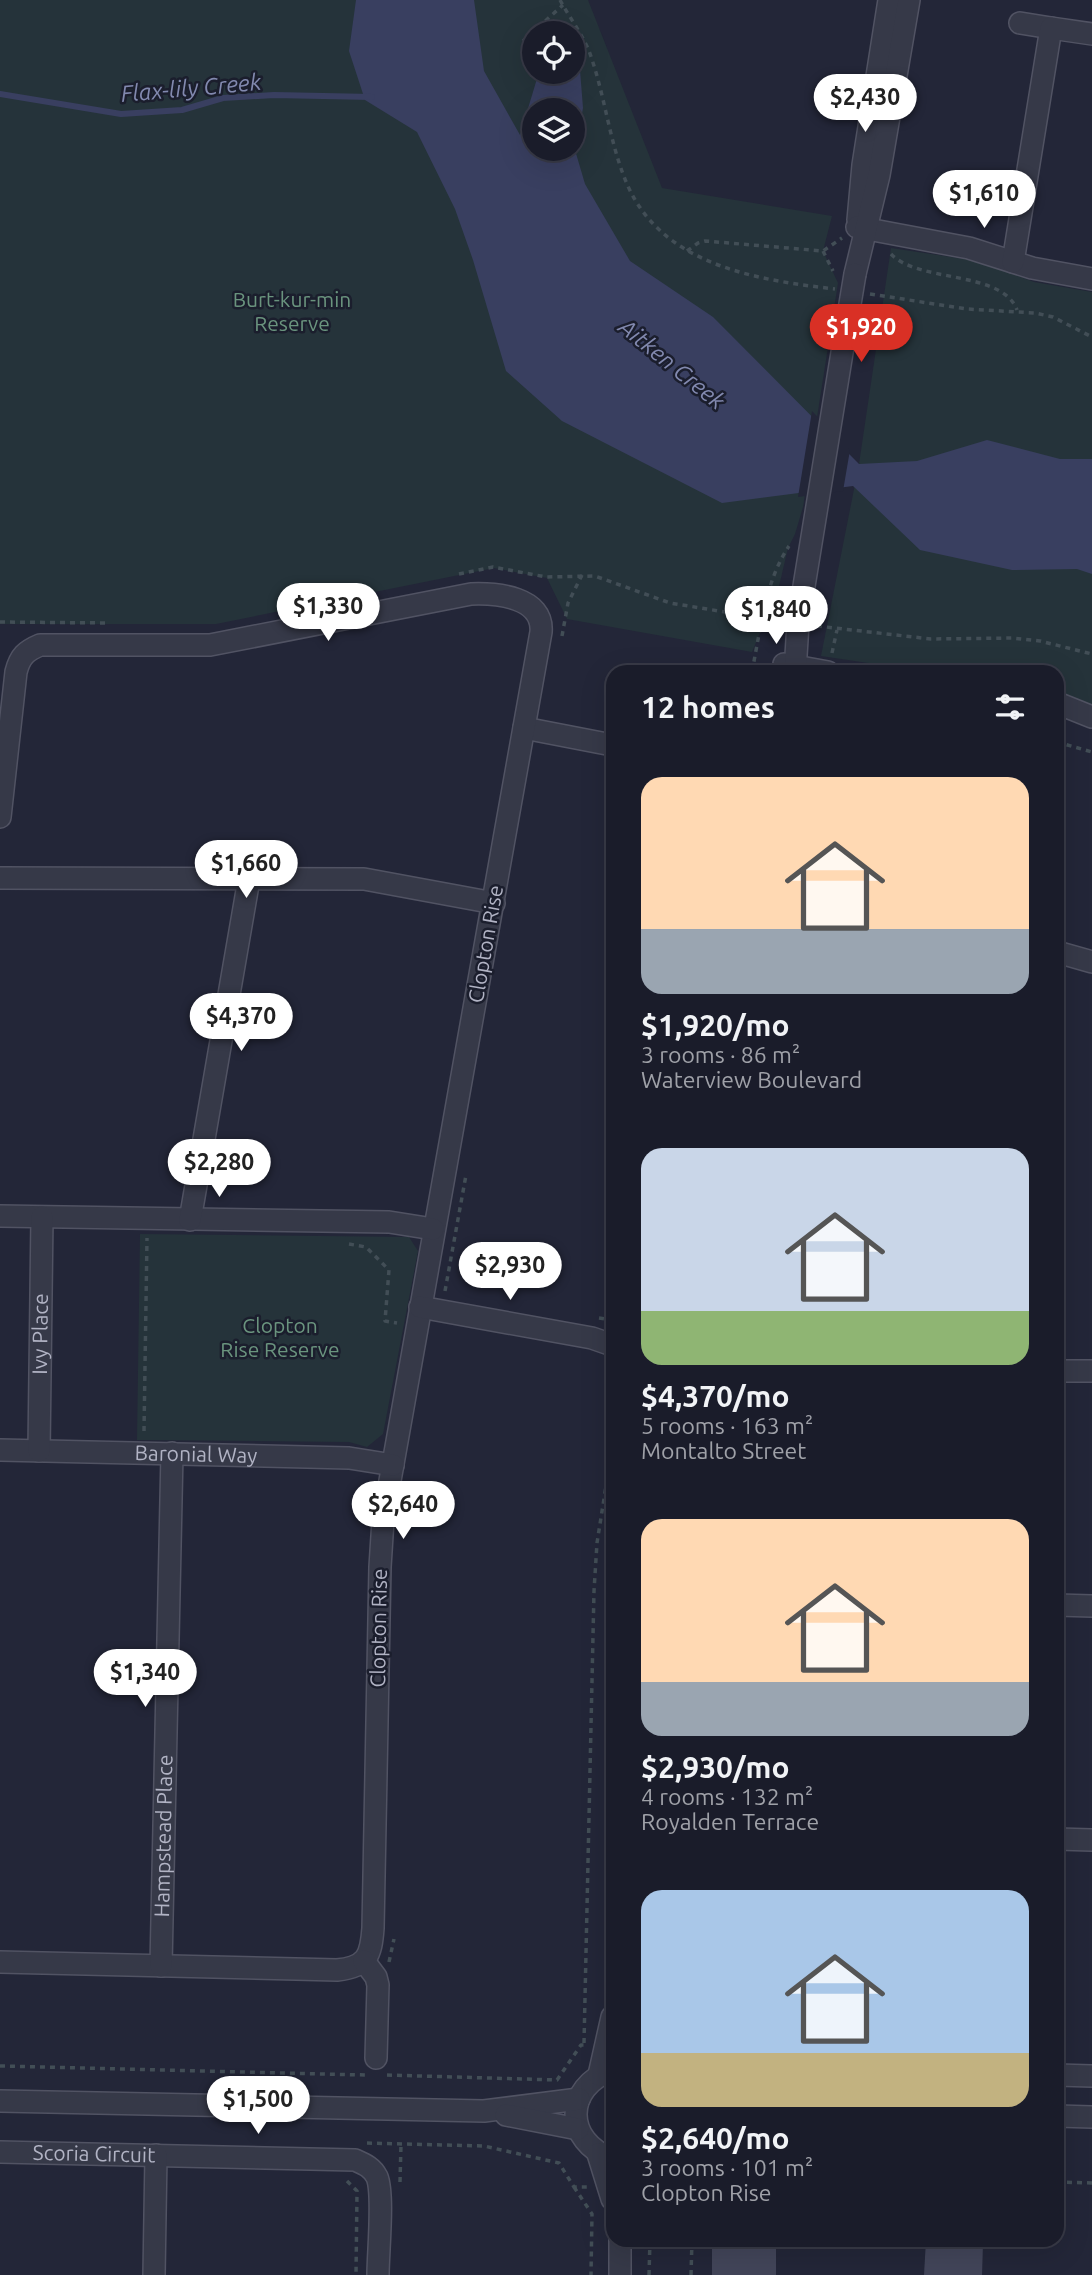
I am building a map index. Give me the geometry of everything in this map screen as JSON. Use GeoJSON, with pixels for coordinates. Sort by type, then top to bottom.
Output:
{"type":"FeatureCollection","features":[{"type":"Feature","properties":{"kind":"street"},"geometry":{"type":"LineString","coordinates":[[862,228],[863,165],[890,0]]}},
{"type":"Feature","properties":{"kind":"street"},"geometry":{"type":"LineString","coordinates":[[790,665],[847,322],[849,282],[879,175],[909,0]]}},
{"type":"Feature","properties":{"kind":"street"},"geometry":{"type":"LineString","coordinates":[[1020,23],[1092,34]]}},
{"type":"Feature","properties":{"kind":"street"},"geometry":{"type":"LineString","coordinates":[[1013,262],[1051,28]]}},
{"type":"Feature","properties":{"kind":"street"},"geometry":{"type":"LineString","coordinates":[[862,228],[969,248],[1047,271],[1092,279]]}},
{"type":"Feature","properties":{"kind":"street","name":"Clopton Rise"},"geometry":{"type":"LineString","coordinates":[[0,817],[9,657],[40,645],[210,645],[456,596],[487,593],[522,601],[537,612],[540,618],[541,632],[494,903],[433,1229],[383,1520],[370,1969],[376,2058]]}},
{"type":"Feature","properties":{"kind":"street"},"geometry":{"type":"LineString","coordinates":[[1064,706],[1092,717]]}},
{"type":"Feature","properties":{"kind":"street"},"geometry":{"type":"LineString","coordinates":[[524,728],[606,744]]}},
{"type":"Feature","properties":{"kind":"street"},"geometry":{"type":"LineString","coordinates":[[0,878],[364,880],[494,903]]}},
{"type":"Feature","properties":{"kind":"street"},"geometry":{"type":"LineString","coordinates":[[190,1220],[249,879]]}},
{"type":"Feature","properties":{"kind":"street"},"geometry":{"type":"LineString","coordinates":[[1064,953],[1092,962]]}},
{"type":"Feature","properties":{"kind":"street"},"geometry":{"type":"LineString","coordinates":[[0,1216],[42,1217],[150,1232],[190,1220],[389,1222],[433,1229]]}},
{"type":"Feature","properties":{"kind":"street","name":"Ivy Place"},"geometry":{"type":"LineString","coordinates":[[39,1451],[42,1217]]}},
{"type":"Feature","properties":{"kind":"street"},"geometry":{"type":"LineString","coordinates":[[418,1317],[442,1312],[602,1338]]}},
{"type":"Feature","properties":{"kind":"street"},"geometry":{"type":"LineString","coordinates":[[1064,1371],[1092,1371]]}},
{"type":"Feature","properties":{"kind":"street","name":"Baronial Way"},"geometry":{"type":"LineString","coordinates":[[0,1450],[349,1458],[393,1465]]}},
{"type":"Feature","properties":{"kind":"street","name":"Hampstead Place"},"geometry":{"type":"LineString","coordinates":[[161,1966],[172,1453]]}},
{"type":"Feature","properties":{"kind":"street"},"geometry":{"type":"LineString","coordinates":[[1064,1605],[1092,1606]]}},
{"type":"Feature","properties":{"kind":"street"},"geometry":{"type":"LineString","coordinates":[[1064,1839],[1092,1840]]}},
{"type":"Feature","properties":{"kind":"street"},"geometry":{"type":"LineString","coordinates":[[0,1962],[337,1970],[356,1966],[370,1969]]}},
{"type":"Feature","properties":{"kind":"street"},"geometry":{"type":"LineString","coordinates":[[605,2156],[586,2143],[578,2129],[576,2114],[579,2099],[587,2085],[606,2073]]}},
{"type":"Feature","properties":{"kind":"street"},"geometry":{"type":"LineString","coordinates":[[1064,2075],[1092,2076]]}},
{"type":"Feature","properties":{"kind":"street"},"geometry":{"type":"LineString","coordinates":[[0,2101],[484,2110],[579,2099]]}},
{"type":"Feature","properties":{"kind":"street"},"geometry":{"type":"LineString","coordinates":[[484,2110],[578,2129]]}},
{"type":"Feature","properties":{"kind":"street"},"geometry":{"type":"LineString","coordinates":[[1064,2116],[1092,2117]]}},
{"type":"Feature","properties":{"kind":"street","name":"Scoria Circuit"},"geometry":{"type":"LineString","coordinates":[[0,2152],[355,2160],[365,2164],[377,2178],[378,2275]]}},
{"type":"Feature","properties":{"kind":"street"},"geometry":{"type":"LineString","coordinates":[[154,2275],[156,2155]]}},
{"type":"Feature","properties":{"kind":"street"},"geometry":{"type":"LineString","coordinates":[[620,2247],[620,2275]]}},
{"type":"Feature","properties":{"kind":"path"},"geometry":{"type":"LineString","coordinates":[[560,0],[588,50],[620,165],[630,191],[649,220],[666,237],[707,262],[739,272],[849,282]]}},
{"type":"Feature","properties":{"kind":"path"},"geometry":{"type":"LineString","coordinates":[[545,21],[562,5]]}},
{"type":"Feature","properties":{"kind":"path"},"geometry":{"type":"LineString","coordinates":[[687,251],[705,241],[823,251],[862,228]]}},
{"type":"Feature","properties":{"kind":"path"},"geometry":{"type":"LineString","coordinates":[[893,235],[891,256],[915,268],[984,285],[1008,296],[1017,310]]}},
{"type":"Feature","properties":{"kind":"path"},"geometry":{"type":"LineString","coordinates":[[823,251],[833,271]]}},
{"type":"Feature","properties":{"kind":"path"},"geometry":{"type":"LineString","coordinates":[[866,293],[967,309],[1017,310],[1053,317],[1092,337]]}},
{"type":"Feature","properties":{"kind":"path"},"geometry":{"type":"LineString","coordinates":[[753,665],[774,573],[791,541]]}},
{"type":"Feature","properties":{"kind":"path"},"geometry":{"type":"LineString","coordinates":[[561,643],[568,603],[582,575]]}},
{"type":"Feature","properties":{"kind":"path"},"geometry":{"type":"LineString","coordinates":[[762,618],[911,638],[1012,638],[1040,641],[1092,654]]}},
{"type":"Feature","properties":{"kind":"path"},"geometry":{"type":"LineString","coordinates":[[1064,744],[1092,752]]}},
{"type":"Feature","properties":{"kind":"path"},"geometry":{"type":"LineString","coordinates":[[442,1312],[467,1168]]}},
{"type":"Feature","properties":{"kind":"path"},"geometry":{"type":"LineString","coordinates":[[144,1431],[150,1232]]}},
{"type":"Feature","properties":{"kind":"path"},"geometry":{"type":"LineString","coordinates":[[348,1244],[361,1244],[366,1247],[389,1270],[384,1321],[418,1317]]}},
{"type":"Feature","properties":{"kind":"path"},"geometry":{"type":"LineString","coordinates":[[584,2045],[594,1591],[597,1543],[606,1486]]}},
{"type":"Feature","properties":{"kind":"path"},"geometry":{"type":"LineString","coordinates":[[404,1536],[406,1516]]}},
{"type":"Feature","properties":{"kind":"path"},"geometry":{"type":"LineString","coordinates":[[370,1969],[387,1967],[392,1957],[394,1930]]}},
{"type":"Feature","properties":{"kind":"path"},"geometry":{"type":"LineString","coordinates":[[0,2066],[557,2080],[582,2045],[606,2046]]}},
{"type":"Feature","properties":{"kind":"path"},"geometry":{"type":"LineString","coordinates":[[335,2180],[348,2181],[357,2191],[356,2275]]}},
{"type":"Feature","properties":{"kind":"path"},"geometry":{"type":"LineString","coordinates":[[1064,2182],[1092,2183]]}},
{"type":"Feature","properties":{"kind":"path"},"geometry":{"type":"LineString","coordinates":[[575,2187],[592,2214],[591,2275]]}},
{"type":"Feature","properties":{"kind":"path"},"geometry":{"type":"LineString","coordinates":[[649,2275],[650,2247]]}},
{"type":"Feature","properties":{"kind":"path"},"geometry":{"type":"LineString","coordinates":[[691,2275],[692,2247]]}},
{"type":"Feature","properties":{"kind":"green space","name":"Burt-kur-min Reserve"},"geometry":{"type":"Polygon","coordinates":[[[0,0],[588,0],[662,188],[832,216],[823,251],[838,283],[803,507],[788,548],[769,629],[762,628],[752,652],[567,619],[547,578],[494,568],[216,624],[0,624],[0,0]]]}},
{"type":"Feature","properties":{"kind":"green space"},"geometry":{"type":"Polygon","coordinates":[[[891,248],[978,261],[1034,282],[1092,292],[1092,707],[1064,696],[1064,665],[882,665],[821,656],[859,464],[891,248]]]}},
{"type":"Feature","properties":{"kind":"green space","name":"Clopton Rise Reserve"},"geometry":{"type":"Polygon","coordinates":[[[140,1234],[409,1237],[418,1251],[383,1434],[367,1447],[349,1442],[137,1440],[140,1234]]]}},
{"type":"Feature","properties":{"kind":"water","name":"Aitken Creek"},"geometry":{"type":"Polygon","coordinates":[[[356,0],[474,0],[484,71],[520,135],[522,128],[522,161],[578,161],[585,184],[630,261],[713,317],[859,464],[917,461],[987,440],[1060,459],[1092,459],[1092,574],[1077,569],[1012,570],[920,550],[853,486],[722,503],[562,421],[506,371],[455,209],[417,132],[365,100],[349,51],[356,0]]]}},
{"type":"Feature","properties":{"kind":"water"},"geometry":{"type":"Polygon","coordinates":[[[535,84],[581,84],[582,98],[531,98],[535,84]]]}},
{"type":"Feature","properties":{"kind":"pier"},"geometry":{"type":"Polygon","coordinates":[[[812,411],[850,450],[843,491],[798,497],[812,411]]]}},
{"type":"Feature","properties":{"kind":"building"},"geometry":{"type":"Polygon","coordinates":[[[712,2247],[776,2247],[776,2275],[712,2275],[712,2247]]]}},
{"type":"Feature","properties":{"kind":"building"},"geometry":{"type":"Polygon","coordinates":[[[926,2247],[983,2247],[982,2275],[924,2275],[926,2247]]]}},
{"type":"Feature","properties":{"kind":"waterway","name":"Flax-lily Creek"},"geometry":{"type":"LineString","coordinates":[[0,94],[121,114],[182,110],[223,98],[274,95],[372,97]]}}]}
